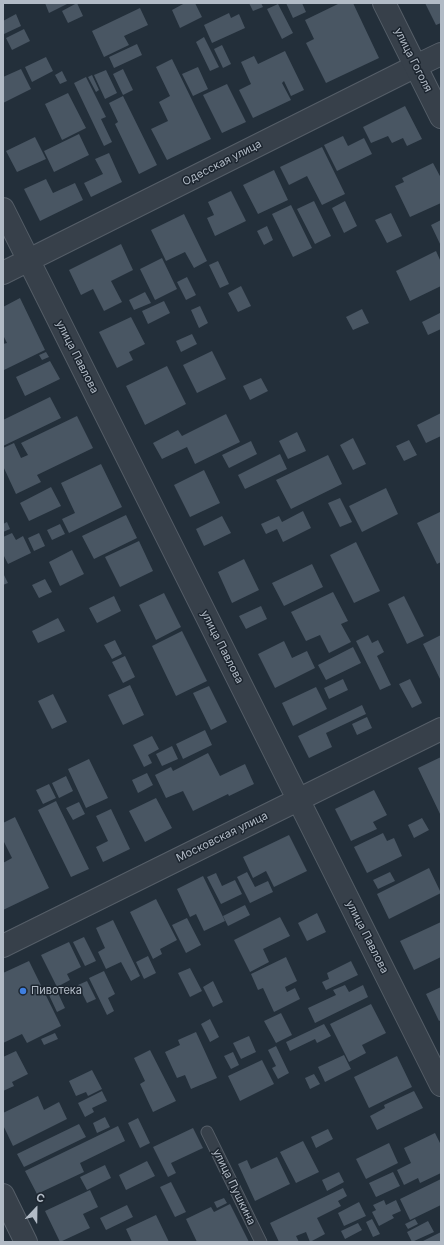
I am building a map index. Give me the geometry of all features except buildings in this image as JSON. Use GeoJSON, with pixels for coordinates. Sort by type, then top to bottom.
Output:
{"type":"FeatureCollection","features":[{"type":"Feature","properties":{"kind":"street","name":"улица Гоголя"},"geometry":{"type":"LineString","coordinates":[[384,3],[441,117]]}},
{"type":"Feature","properties":{"kind":"street","name":"Одесская улица"},"geometry":{"type":"LineString","coordinates":[[3,273],[441,54]]}},
{"type":"Feature","properties":{"kind":"street","name":"улица Павлова"},"geometry":{"type":"LineString","coordinates":[[3,209],[441,1085]]}},
{"type":"Feature","properties":{"kind":"street","name":"Московская улица"},"geometry":{"type":"LineString","coordinates":[[3,946],[441,728]]}},
{"type":"Feature","properties":{"kind":"street"},"geometry":{"type":"LineString","coordinates":[[3,1195],[26,1242]]}},
{"type":"Feature","properties":{"kind":"lane","name":"улица Пушкина"},"geometry":{"type":"LineString","coordinates":[[207,1132],[261,1242]]}},
{"type":"Feature","properties":{"kind":"place","name":"Пивотека"},"geometry":{"type":"Point","coordinates":[23,991]}}]}
